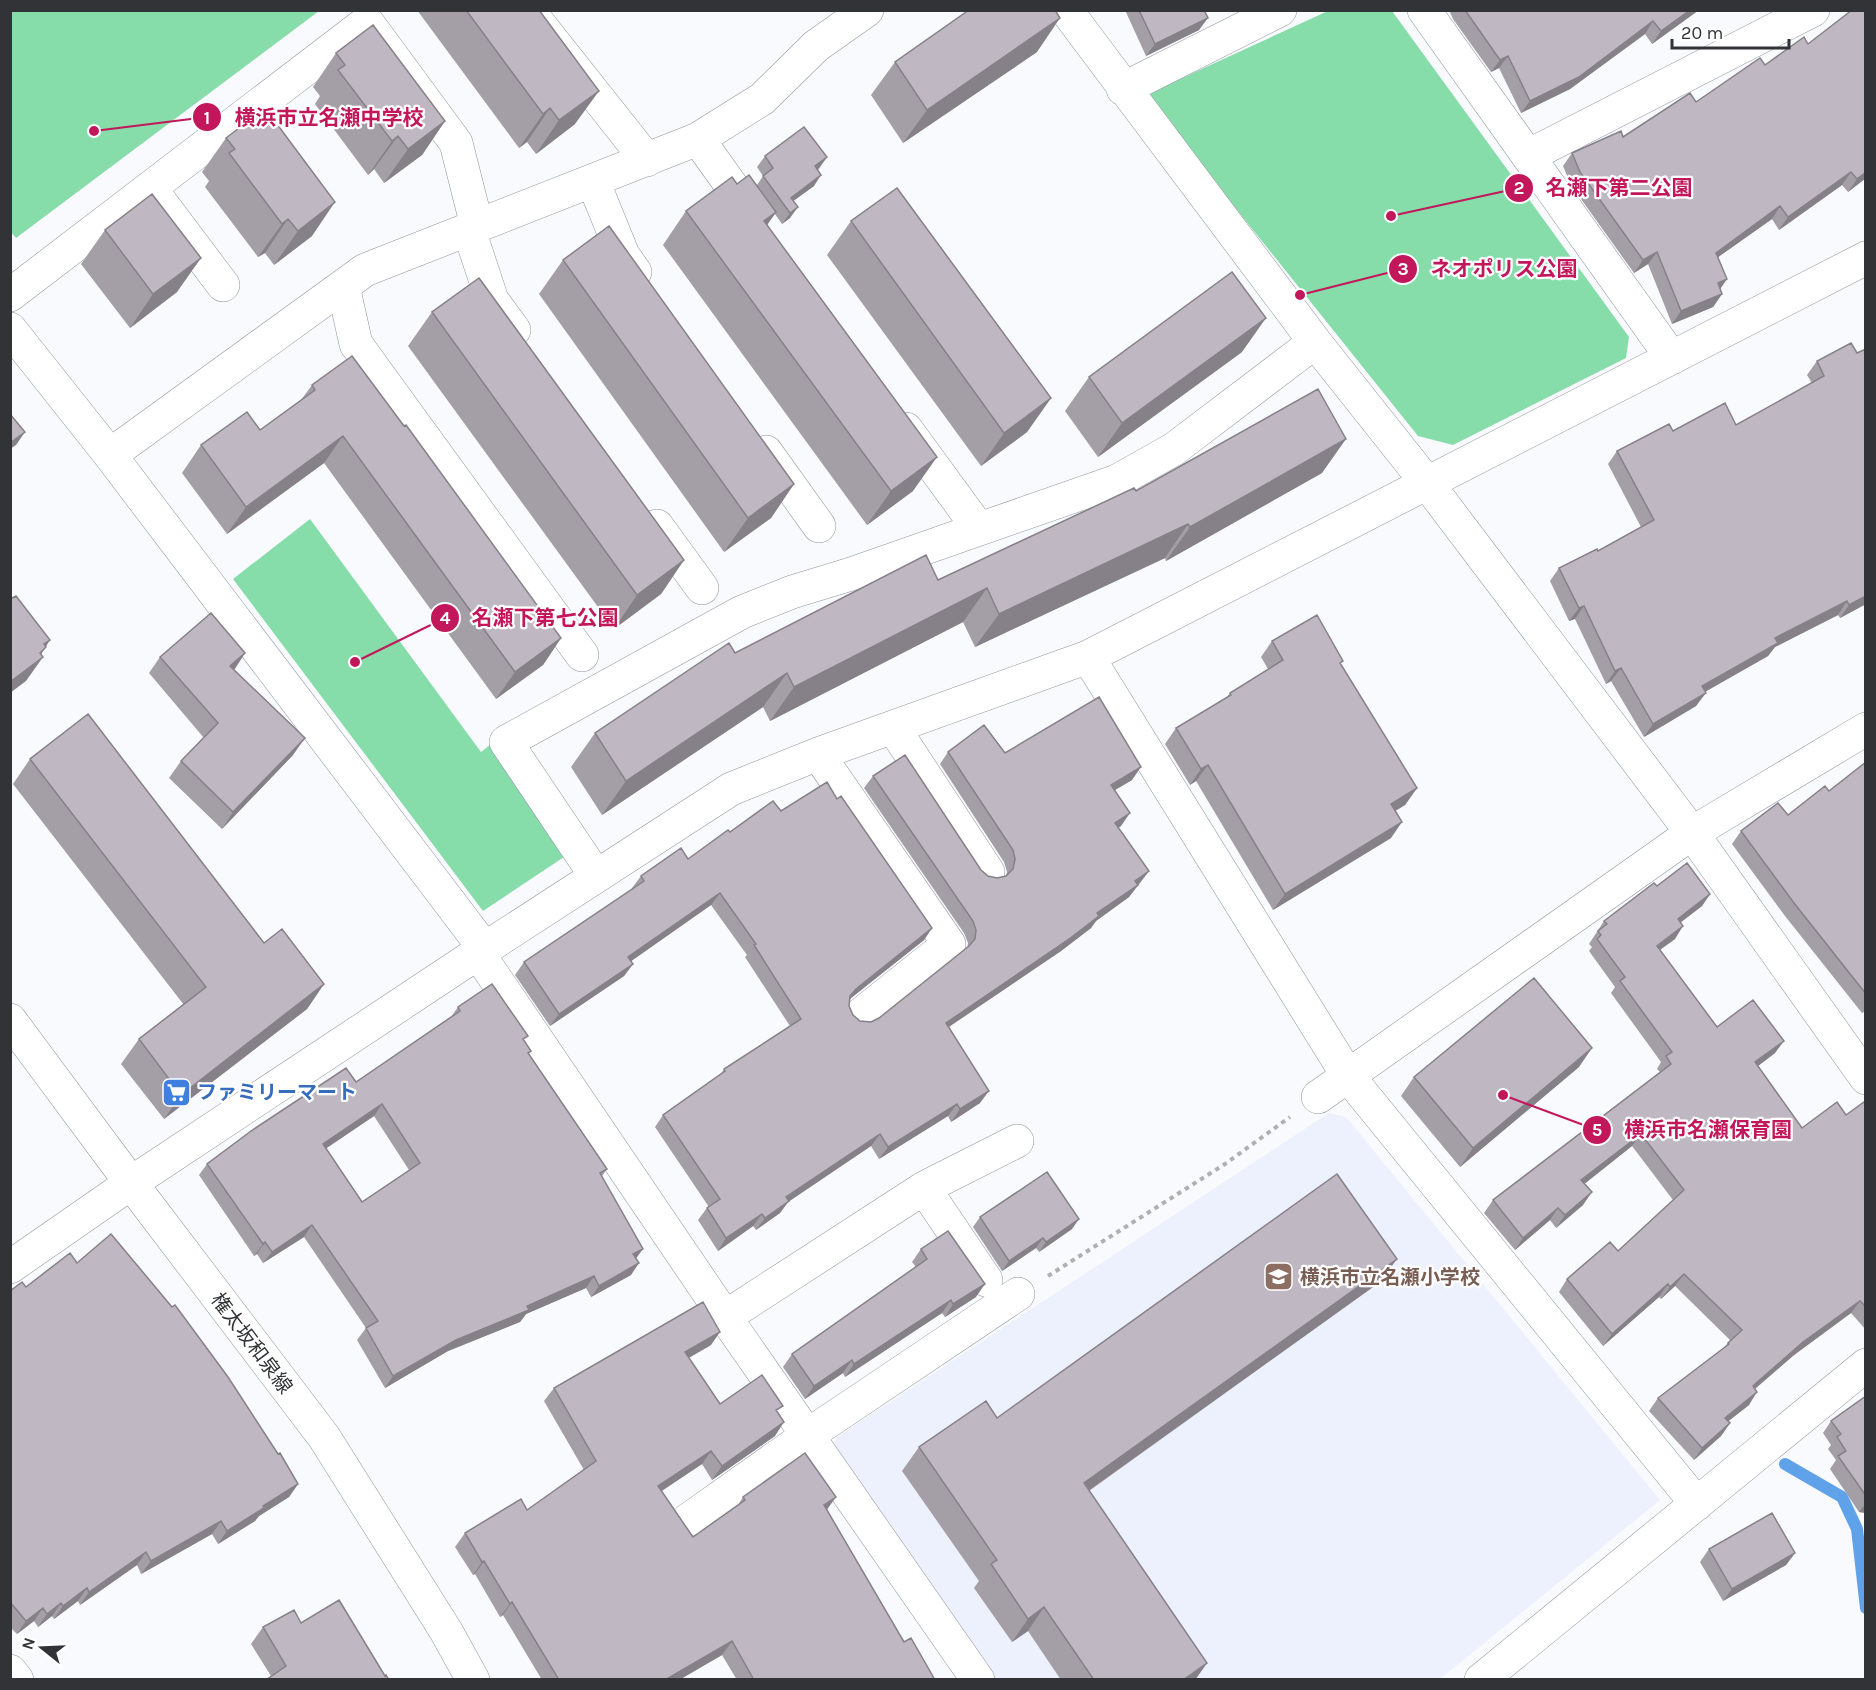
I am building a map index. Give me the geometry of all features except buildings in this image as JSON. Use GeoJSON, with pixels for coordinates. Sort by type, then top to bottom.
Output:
{"type":"FeatureCollection","features":[{"type":"Feature","properties":{"kind":"street"},"geometry":{"type":"LineString","coordinates":[[528,10],[647,160]]}},
{"type":"Feature","properties":{"kind":"street"},"geometry":{"type":"LineString","coordinates":[[110,455],[365,270],[698,139],[762,99],[816,46],[867,10]]}},
{"type":"Feature","properties":{"kind":"street"},"geometry":{"type":"LineString","coordinates":[[1066,10],[1315,342],[1426,483],[1692,833],[1866,1078]]}},
{"type":"Feature","properties":{"kind":"street"},"geometry":{"type":"LineString","coordinates":[[1123,88],[1280,10]]}},
{"type":"Feature","properties":{"kind":"street"},"geometry":{"type":"LineString","coordinates":[[1424,10],[1672,358]]}},
{"type":"Feature","properties":{"kind":"street"},"geometry":{"type":"LineString","coordinates":[[1528,156],[1813,10]]}},
{"type":"Feature","properties":{"kind":"street"},"geometry":{"type":"LineString","coordinates":[[10,295],[367,22],[456,143],[473,228],[492,300],[534,357]]}},
{"type":"Feature","properties":{"kind":"street"},"geometry":{"type":"LineString","coordinates":[[257,106],[278,132]]}},
{"type":"Feature","properties":{"kind":"street"},"geometry":{"type":"LineString","coordinates":[[698,139],[774,244]]}},
{"type":"Feature","properties":{"kind":"street"},"geometry":{"type":"LineString","coordinates":[[593,181],[623,255],[651,294]]}},
{"type":"Feature","properties":{"kind":"street"},"geometry":{"type":"LineString","coordinates":[[150,188],[223,285]]}},
{"type":"Feature","properties":{"kind":"street"},"geometry":{"type":"LineString","coordinates":[[10,1267],[131,1183],[481,951],[731,789],[818,754],[1088,657],[1866,258]]}},
{"type":"Feature","properties":{"kind":"street"},"geometry":{"type":"LineString","coordinates":[[344,286],[356,344],[582,655]]}},
{"type":"Feature","properties":{"kind":"street"},"geometry":{"type":"LineString","coordinates":[[10,329],[110,455],[481,951],[725,1317],[978,1680]]}},
{"type":"Feature","properties":{"kind":"street"},"geometry":{"type":"LineString","coordinates":[[596,876],[506,742],[741,612],[792,592],[851,574],[1117,481],[1174,449],[1315,342]]}},
{"type":"Feature","properties":{"kind":"street"},"geometry":{"type":"LineString","coordinates":[[890,406],[979,530]]}},
{"type":"Feature","properties":{"kind":"street"},"geometry":{"type":"LineString","coordinates":[[749,429],[819,526]]}},
{"type":"Feature","properties":{"kind":"street"},"geometry":{"type":"LineString","coordinates":[[639,501],[702,588]]}},
{"type":"Feature","properties":{"kind":"street"},"geometry":{"type":"LineString","coordinates":[[1088,657],[1348,1077],[1696,1504]]}},
{"type":"Feature","properties":{"kind":"street"},"geometry":{"type":"LineString","coordinates":[[893,727],[988,872]]}},
{"type":"Feature","properties":{"kind":"street"},"geometry":{"type":"LineString","coordinates":[[1318,1097],[1692,833],[1866,729]]}},
{"type":"Feature","properties":{"kind":"street"},"geometry":{"type":"LineString","coordinates":[[818,754],[949,944],[859,1016]]}},
{"type":"Feature","properties":{"kind":"street","name":"権太坂和泉線"},"geometry":{"type":"LineString","coordinates":[[10,1020],[324,1437],[446,1631],[473,1680]]}},
{"type":"Feature","properties":{"kind":"street"},"geometry":{"type":"LineString","coordinates":[[725,1317],[924,1188],[1017,1141]]}},
{"type":"Feature","properties":{"kind":"street"},"geometry":{"type":"LineString","coordinates":[[924,1188],[986,1280]]}},
{"type":"Feature","properties":{"kind":"street"},"geometry":{"type":"LineString","coordinates":[[688,1521],[808,1435],[1018,1294]]}},
{"type":"Feature","properties":{"kind":"street"},"geometry":{"type":"LineString","coordinates":[[1481,1680],[1866,1365]]}},
{"type":"Feature","properties":{"kind":"street"},"geometry":{"type":"LineString","coordinates":[[10,1671],[16,1680]]}},
{"type":"Feature","properties":{"kind":"path"},"geometry":{"type":"LineString","coordinates":[[1018,1294],[1225,1164],[1318,1097]]}},
{"type":"Feature","properties":{"kind":"shaded area","name":"横浜市立名瀬小学校"},"geometry":{"type":"Polygon","coordinates":[[[1329,1113],[1346,1117],[1660,1500],[1440,1679],[994,1679],[834,1446],[837,1437],[1329,1113]]]}},
{"type":"Feature","properties":{"kind":"green space"},"geometry":{"type":"Polygon","coordinates":[[[11,10],[319,11],[16,238],[10,231],[11,10]]]}},
{"type":"Feature","properties":{"kind":"green space"},"geometry":{"type":"Polygon","coordinates":[[[1328,11],[1392,11],[1629,337],[1626,358],[1453,445],[1418,436],[1145,95],[1328,11]]]}},
{"type":"Feature","properties":{"kind":"green space"},"geometry":{"type":"Polygon","coordinates":[[[310,519],[481,752],[490,745],[567,855],[483,911],[233,579],[310,519]]]}},
{"type":"Feature","properties":{"kind":"waterway"},"geometry":{"type":"LineString","coordinates":[[1785,1464],[1842,1497],[1857,1529],[1866,1608]]}},
{"type":"Feature","properties":{"kind":"place","name":"横浜市立名瀬中学校"},"geometry":{"type":"Point","coordinates":[94,131]}},
{"type":"Feature","properties":{"kind":"place","name":"名瀬下第二公園"},"geometry":{"type":"Point","coordinates":[1391,216]}},
{"type":"Feature","properties":{"kind":"place","name":"ネオポリス公園"},"geometry":{"type":"Point","coordinates":[1300,295]}},
{"type":"Feature","properties":{"kind":"place","name":"名瀬下第七公園"},"geometry":{"type":"Point","coordinates":[355,662]}},
{"type":"Feature","properties":{"kind":"place","name":"ファミリーマート"},"geometry":{"type":"Point","coordinates":[176,1092]}},
{"type":"Feature","properties":{"kind":"place","name":"横浜市名瀬保育園"},"geometry":{"type":"Point","coordinates":[1503,1095]}},
{"type":"Feature","properties":{"kind":"place","name":"横浜市立名瀬小学校"},"geometry":{"type":"Point","coordinates":[1279,1277]}}]}
